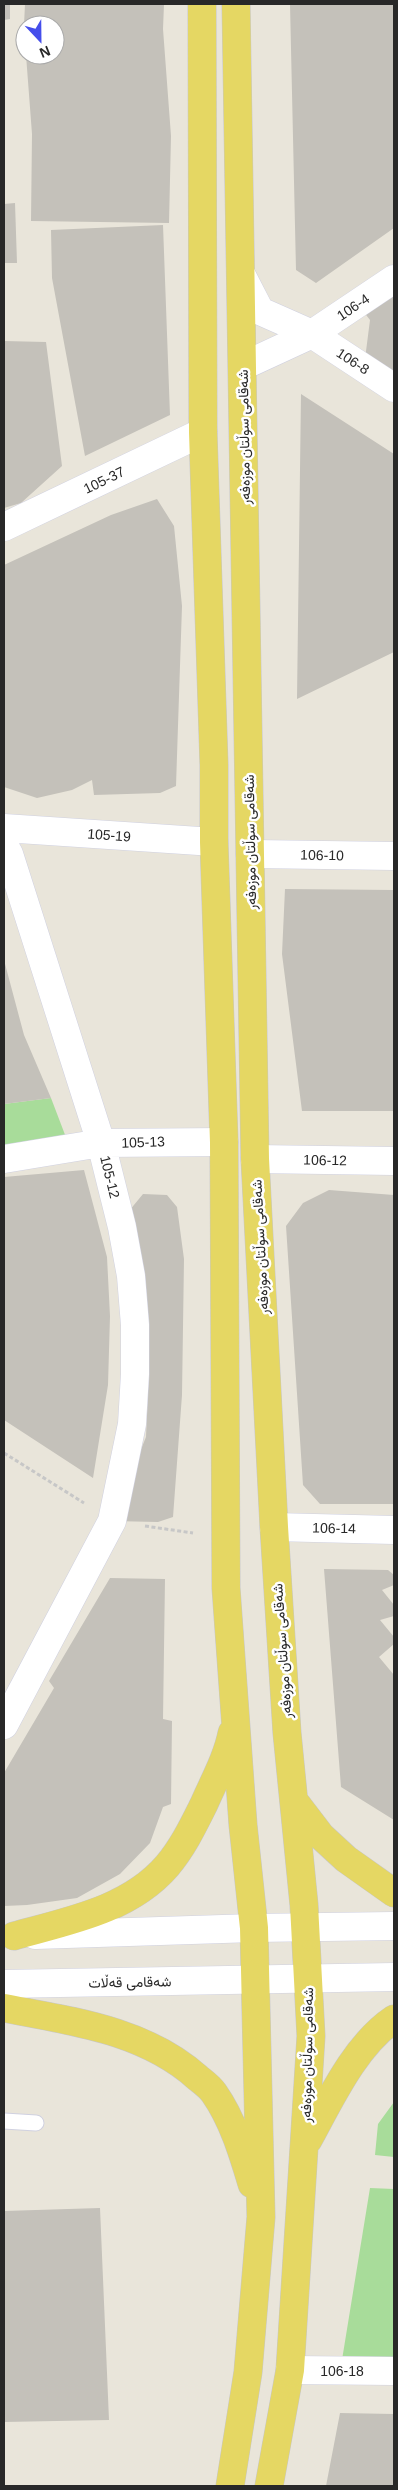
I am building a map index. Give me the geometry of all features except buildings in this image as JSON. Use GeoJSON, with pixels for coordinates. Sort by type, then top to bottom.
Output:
{"type":"FeatureCollection","features":[{"type":"Feature","properties":{"kind":"main road"},"geometry":{"type":"LineString","coordinates":[[202,4],[203,432],[224,1142],[226,1588],[254,1928],[261,2217],[248,2372],[230,2486]]}},
{"type":"Feature","properties":{"kind":"main road","name":"شەقامی سوڵتان موزەفەر"},"geometry":{"type":"LineString","coordinates":[[236,4],[255,1159],[274,1527],[287,1733],[306,1927],[311,2036],[290,2370],[269,2486]]}},
{"type":"Feature","properties":{"kind":"main road"},"geometry":{"type":"LineString","coordinates":[[9,1936],[80,1918],[117,1903],[134,1895],[159,1875],[188,1836],[218,1774],[231,1738],[236,1717]]}},
{"type":"Feature","properties":{"kind":"main road"},"geometry":{"type":"LineString","coordinates":[[295,1802],[321,1836],[346,1859],[394,1893]]}},
{"type":"Feature","properties":{"kind":"main road"},"geometry":{"type":"LineString","coordinates":[[4,2008],[95,2026],[142,2042],[186,2067],[214,2092],[230,2123],[248,2169],[261,2217]]}},
{"type":"Feature","properties":{"kind":"main road"},"geometry":{"type":"LineString","coordinates":[[305,2145],[346,2071],[369,2043],[394,2019]]}},
{"type":"Feature","properties":{"kind":"street","name":"106-8"},"geometry":{"type":"LineString","coordinates":[[241,274],[260,311],[312,334],[394,388]]}},
{"type":"Feature","properties":{"kind":"street","name":"106-4"},"geometry":{"type":"LineString","coordinates":[[242,366],[312,334],[394,278]]}},
{"type":"Feature","properties":{"kind":"street","name":"105-37"},"geometry":{"type":"LineString","coordinates":[[4,527],[203,432]]}},
{"type":"Feature","properties":{"kind":"street","name":"105-19"},"geometry":{"type":"LineString","coordinates":[[4,828],[214,842]]}},
{"type":"Feature","properties":{"kind":"street","name":"105-12"},"geometry":{"type":"LineString","coordinates":[[4,844],[9,854],[101,1143],[122,1227],[131,1276],[135,1325],[132,1424],[112,1521],[4,1725]]}},
{"type":"Feature","properties":{"kind":"street","name":"106-10"},"geometry":{"type":"LineString","coordinates":[[250,854],[394,856]]}},
{"type":"Feature","properties":{"kind":"street","name":"105-13"},"geometry":{"type":"LineString","coordinates":[[4,1159],[101,1143],[224,1142]]}},
{"type":"Feature","properties":{"kind":"street","name":"106-12"},"geometry":{"type":"LineString","coordinates":[[255,1159],[394,1161]]}},
{"type":"Feature","properties":{"kind":"street","name":"106-14"},"geometry":{"type":"LineString","coordinates":[[274,1527],[394,1530]]}},
{"type":"Feature","properties":{"kind":"street"},"geometry":{"type":"LineString","coordinates":[[9,1936],[254,1928],[394,1926]]}},
{"type":"Feature","properties":{"kind":"street","name":"شەقامی قەڵات"},"geometry":{"type":"LineString","coordinates":[[4,1984],[255,1981],[394,1977]]}},
{"type":"Feature","properties":{"kind":"street","name":"106-18"},"geometry":{"type":"LineString","coordinates":[[290,2370],[394,2371]]}},
{"type":"Feature","properties":{"kind":"lane"},"geometry":{"type":"LineString","coordinates":[[4,2121],[36,2123]]}},
{"type":"Feature","properties":{"kind":"path"},"geometry":{"type":"LineString","coordinates":[[4,1453],[112,1521],[225,1538]]}},
{"type":"Feature","properties":{"kind":"green space"},"geometry":{"type":"Polygon","coordinates":[[[51,1098],[67,1140],[4,1147],[4,1104],[51,1098]]]}},
{"type":"Feature","properties":{"kind":"green space"},"geometry":{"type":"Polygon","coordinates":[[[394,2102],[394,2157],[375,2155],[378,2124],[394,2102]]]}},
{"type":"Feature","properties":{"kind":"green space"},"geometry":{"type":"Polygon","coordinates":[[[370,2188],[394,2189],[394,2365],[341,2366],[370,2188]]]}}]}
